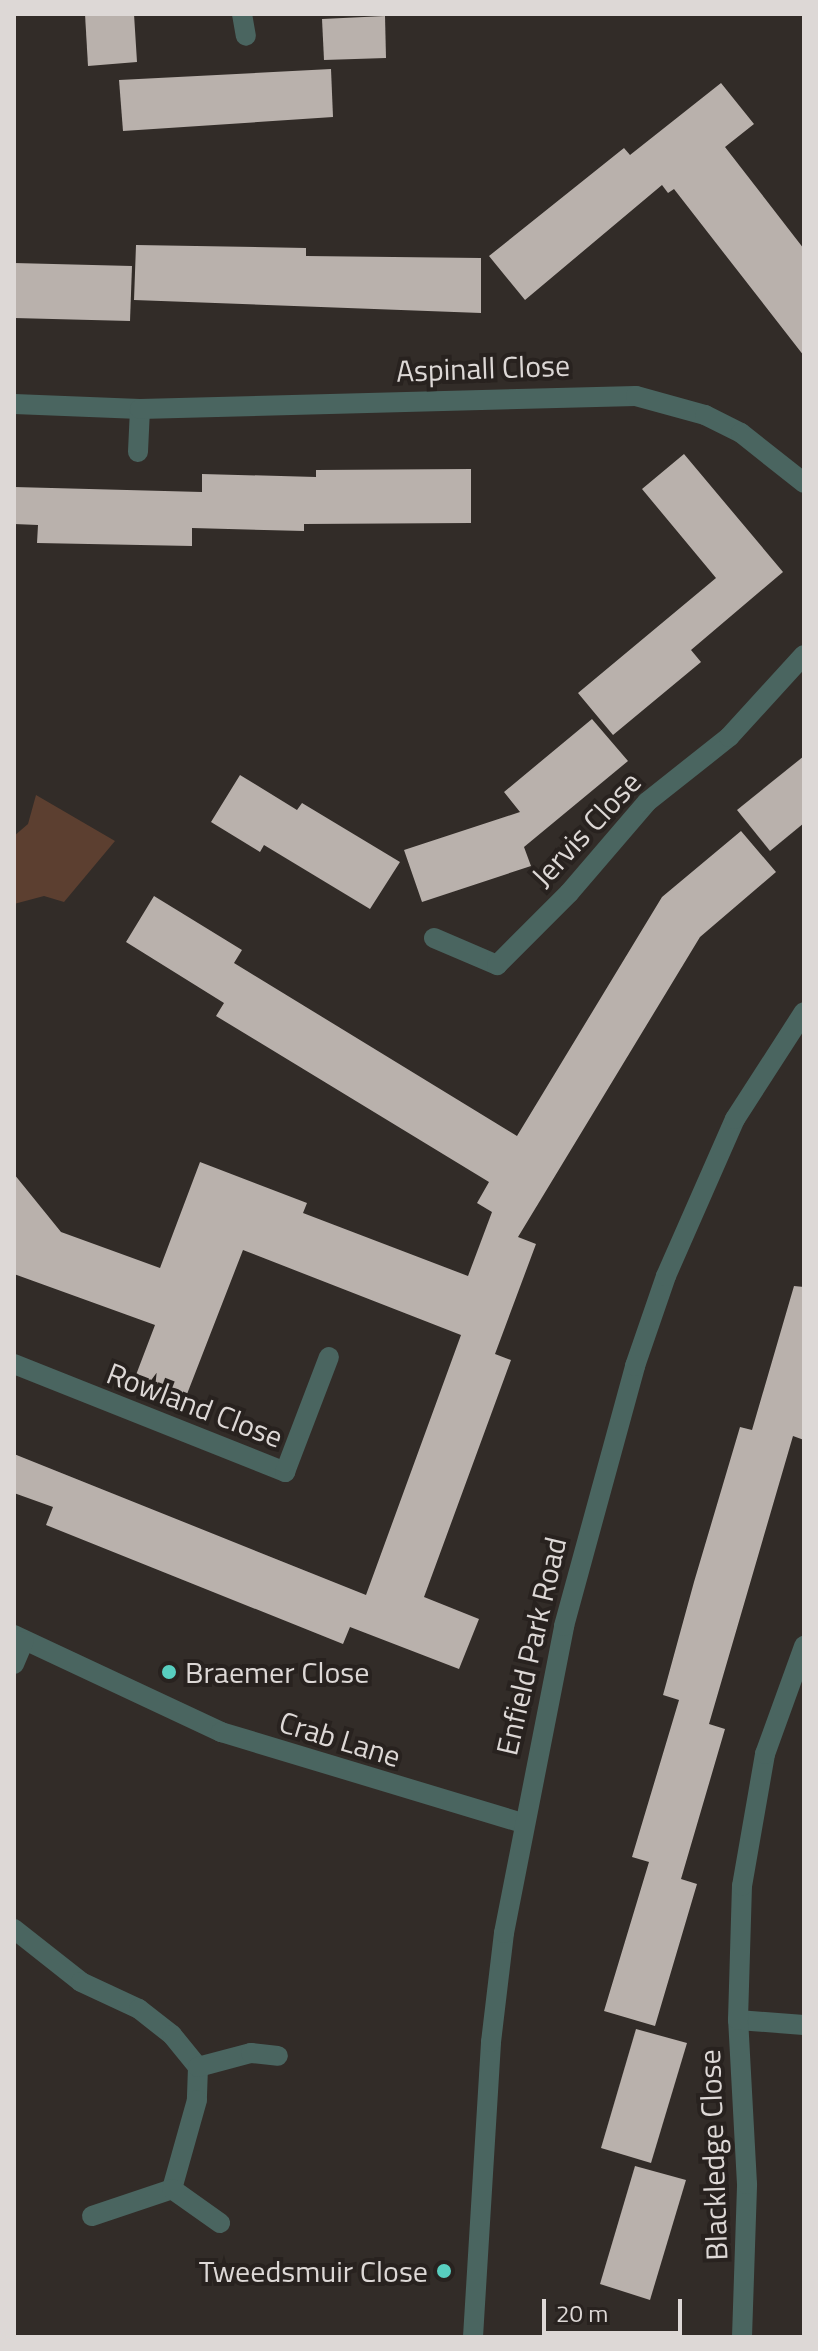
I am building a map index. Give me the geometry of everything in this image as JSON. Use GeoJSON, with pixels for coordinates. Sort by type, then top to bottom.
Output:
{"type":"FeatureCollection","features":[{"type":"Feature","properties":{"kind":"street"},"geometry":{"type":"LineString","coordinates":[[242,14],[246,36]]}},
{"type":"Feature","properties":{"kind":"street","name":"Aspinall Close"},"geometry":{"type":"LineString","coordinates":[[14,404],[140,409],[636,396],[693,411],[741,433],[804,483]]}},
{"type":"Feature","properties":{"kind":"street"},"geometry":{"type":"LineString","coordinates":[[138,452],[140,409]]}},
{"type":"Feature","properties":{"kind":"street","name":"Jervis Close"},"geometry":{"type":"LineString","coordinates":[[434,938],[497,965],[569,893],[647,802],[729,737],[804,655]]}},
{"type":"Feature","properties":{"kind":"street","name":"Enfield Park Road"},"geometry":{"type":"LineString","coordinates":[[473,2337],[491,2042],[523,1823],[564,1626],[640,1351],[666,1276],[735,1119],[804,1012]]}},
{"type":"Feature","properties":{"kind":"street","name":"Rowland Close"},"geometry":{"type":"LineString","coordinates":[[14,1364],[285,1472],[329,1357]]}},
{"type":"Feature","properties":{"kind":"street"},"geometry":{"type":"LineString","coordinates":[[14,1664],[19,1638]]}},
{"type":"Feature","properties":{"kind":"street","name":"Crab Lane"},"geometry":{"type":"LineString","coordinates":[[19,1638],[151,1704],[234,1737],[523,1823]]}},
{"type":"Feature","properties":{"kind":"street","name":"Blackledge Close"},"geometry":{"type":"LineString","coordinates":[[742,2337],[747,2184],[738,2020],[750,1821],[765,1754],[804,1646]]}},
{"type":"Feature","properties":{"kind":"street"},"geometry":{"type":"LineString","coordinates":[[14,1929],[81,1982],[139,2009],[172,2035],[198,2067],[197,2100],[172,2189]]}},
{"type":"Feature","properties":{"kind":"street","name":"Blackledge Close"},"geometry":{"type":"LineString","coordinates":[[738,2020],[804,2025]]}},
{"type":"Feature","properties":{"kind":"street"},"geometry":{"type":"LineString","coordinates":[[198,2067],[227,2056],[278,2056]]}},
{"type":"Feature","properties":{"kind":"street"},"geometry":{"type":"LineString","coordinates":[[92,2216],[172,2189]]}},
{"type":"Feature","properties":{"kind":"street"},"geometry":{"type":"LineString","coordinates":[[172,2189],[220,2223]]}},
{"type":"Feature","properties":{"kind":"shaded area"},"geometry":{"type":"Polygon","coordinates":[[[36,795],[115,841],[64,902],[44,896],[14,904],[14,836],[28,824],[36,795]]]}},
{"type":"Feature","properties":{"kind":"building"},"geometry":{"type":"Polygon","coordinates":[[[85,14],[134,14],[137,62],[88,66],[85,14]]]}},
{"type":"Feature","properties":{"kind":"building"},"geometry":{"type":"Polygon","coordinates":[[[385,16],[386,58],[324,60],[322,19],[385,16]]]}},
{"type":"Feature","properties":{"kind":"building"},"geometry":{"type":"Polygon","coordinates":[[[331,69],[333,117],[123,131],[119,80],[331,69]]]}},
{"type":"Feature","properties":{"kind":"building"},"geometry":{"type":"Polygon","coordinates":[[[721,83],[754,124],[725,147],[804,249],[804,356],[674,189],[668,193],[662,185],[525,300],[489,256],[624,148],[630,155],[721,83]]]}},
{"type":"Feature","properties":{"kind":"building"},"geometry":{"type":"Polygon","coordinates":[[[136,245],[306,248],[306,256],[481,258],[481,313],[134,300],[136,245]]]}},
{"type":"Feature","properties":{"kind":"building"},"geometry":{"type":"Polygon","coordinates":[[[14,263],[132,266],[130,321],[14,318],[14,263]]]}},
{"type":"Feature","properties":{"kind":"building"},"geometry":{"type":"Polygon","coordinates":[[[684,454],[783,572],[691,650],[701,662],[613,735],[578,693],[716,578],[642,489],[684,454]]]}},
{"type":"Feature","properties":{"kind":"building"},"geometry":{"type":"Polygon","coordinates":[[[471,469],[471,523],[304,524],[304,531],[192,528],[192,546],[37,543],[38,525],[14,524],[14,487],[202,492],[202,474],[316,477],[316,470],[471,469]]]}},
{"type":"Feature","properties":{"kind":"building"},"geometry":{"type":"Polygon","coordinates":[[[592,719],[628,761],[524,847],[531,866],[422,902],[404,850],[520,812],[504,792],[592,719]]]}},
{"type":"Feature","properties":{"kind":"building"},"geometry":{"type":"Polygon","coordinates":[[[804,756],[804,823],[770,851],[737,810],[804,756]]]}},
{"type":"Feature","properties":{"kind":"building"},"geometry":{"type":"Polygon","coordinates":[[[240,775],[297,810],[302,803],[400,862],[370,909],[264,845],[260,852],[211,822],[240,775]]]}},
{"type":"Feature","properties":{"kind":"building"},"geometry":{"type":"Polygon","coordinates":[[[741,831],[776,872],[700,937],[518,1237],[536,1244],[495,1354],[511,1360],[424,1597],[479,1619],[459,1669],[350,1627],[343,1644],[46,1525],[53,1507],[14,1493],[14,1454],[366,1595],[461,1335],[243,1250],[182,1407],[131,1388],[155,1325],[14,1274],[14,1174],[61,1232],[160,1268],[200,1162],[307,1203],[303,1213],[468,1276],[492,1212],[477,1203],[489,1182],[216,1016],[224,1003],[126,942],[154,896],[242,950],[234,963],[517,1136],[662,897],[741,831]]]}},
{"type":"Feature","properties":{"kind":"building"},"geometry":{"type":"Polygon","coordinates":[[[794,1286],[804,1287],[804,1440],[793,1436],[709,1724],[725,1729],[681,1879],[697,1884],[655,2026],[604,2011],[649,1862],[632,1857],[679,1700],[663,1695],[694,1582],[740,1427],[752,1430],[794,1286]]]}},
{"type":"Feature","properties":{"kind":"building"},"geometry":{"type":"Polygon","coordinates":[[[636,2029],[687,2043],[651,2163],[601,2148],[636,2029]]]}},
{"type":"Feature","properties":{"kind":"building"},"geometry":{"type":"Polygon","coordinates":[[[635,2166],[686,2180],[650,2300],[600,2284],[635,2166]]]}},
{"type":"Feature","properties":{"kind":"place","name":"Braemer Close"},"geometry":{"type":"Point","coordinates":[169,1672]}},
{"type":"Feature","properties":{"kind":"place","name":"Tweedsmuir Close"},"geometry":{"type":"Point","coordinates":[444,2271]}}]}
